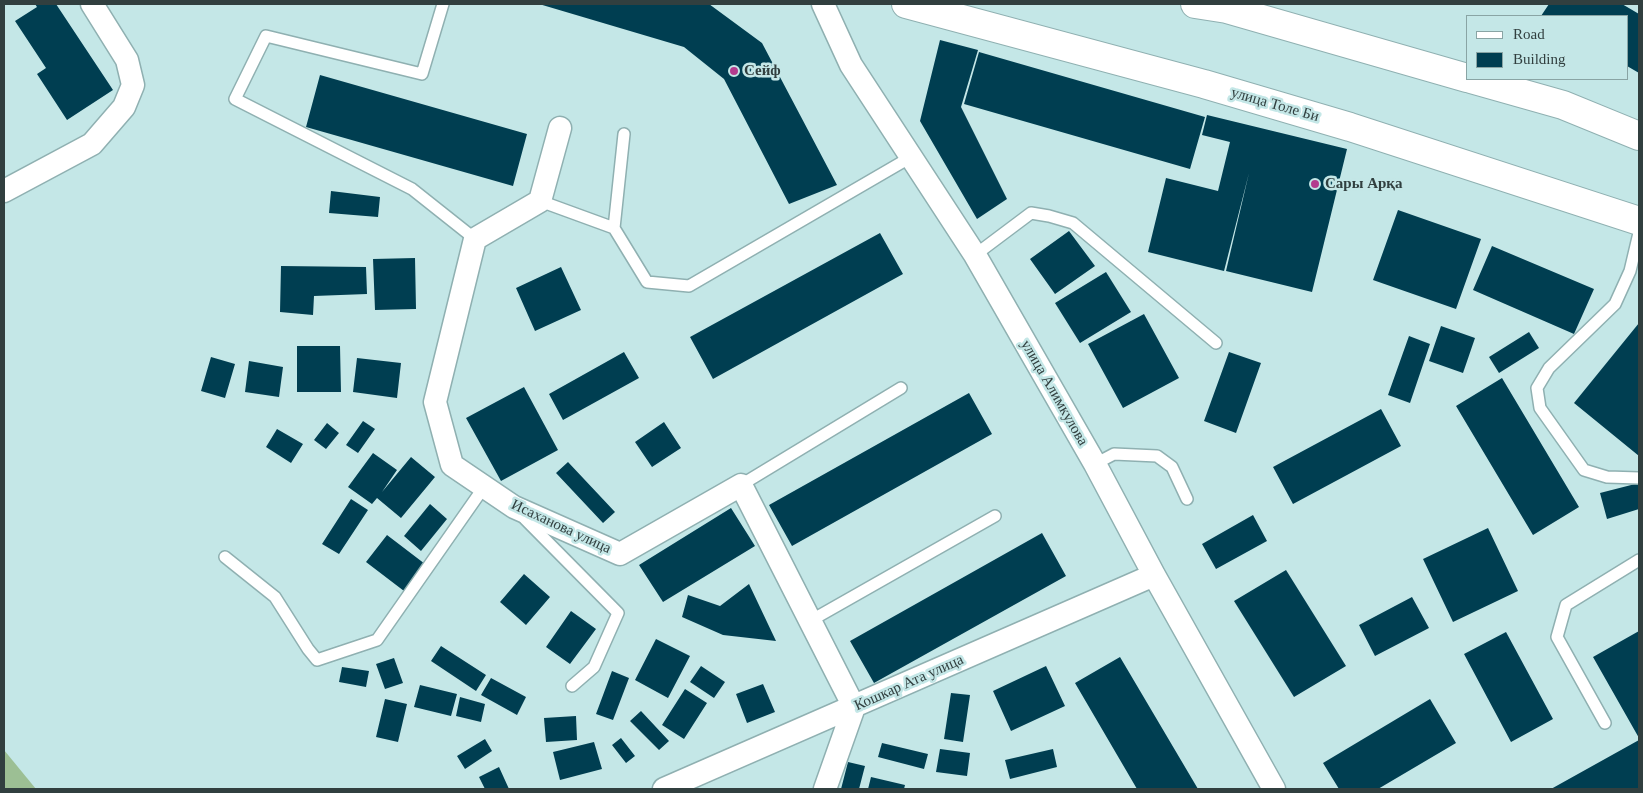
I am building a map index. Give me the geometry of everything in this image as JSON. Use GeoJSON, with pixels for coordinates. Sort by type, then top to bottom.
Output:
{"type":"FeatureCollection","features":[{"type":"Feature","properties":{"kind":"main road","name":"улица Толе Би"},"geometry":{"type":"LineString","coordinates":[[906,4],[1204,84],[1350,127],[1639,221]]}},
{"type":"Feature","properties":{"kind":"main road"},"geometry":{"type":"LineString","coordinates":[[1196,4],[1227,8],[1466,78]]}},
{"type":"Feature","properties":{"kind":"main road"},"geometry":{"type":"LineString","coordinates":[[1475,80],[1563,105],[1639,136]]}},
{"type":"Feature","properties":{"kind":"street"},"geometry":{"type":"LineString","coordinates":[[4,191],[92,144],[124,108],[133,85],[127,60],[92,4]]}},
{"type":"Feature","properties":{"kind":"street","name":"улица Алимкулова"},"geometry":{"type":"LineString","coordinates":[[823,4],[851,65],[976,255],[1274,789]]}},
{"type":"Feature","properties":{"kind":"street"},"geometry":{"type":"LineString","coordinates":[[475,239],[540,201],[560,128]]}},
{"type":"Feature","properties":{"kind":"street","name":"Исаханова улица"},"geometry":{"type":"LineString","coordinates":[[475,239],[436,402],[452,465],[514,507],[620,554],[741,485]]}},
{"type":"Feature","properties":{"kind":"street"},"geometry":{"type":"LineString","coordinates":[[741,485],[854,707],[825,789]]}},
{"type":"Feature","properties":{"kind":"street","name":"Кошкар Ата улица"},"geometry":{"type":"LineString","coordinates":[[664,789],[1154,575]]}},
{"type":"Feature","properties":{"kind":"lane"},"geometry":{"type":"LineString","coordinates":[[443,4],[422,74],[266,36],[235,99],[412,189],[475,239]]}},
{"type":"Feature","properties":{"kind":"lane"},"geometry":{"type":"LineString","coordinates":[[624,134],[614,228],[647,282],[689,286],[911,157]]}},
{"type":"Feature","properties":{"kind":"lane"},"geometry":{"type":"LineString","coordinates":[[540,201],[614,228]]}},
{"type":"Feature","properties":{"kind":"lane"},"geometry":{"type":"LineString","coordinates":[[976,255],[1031,213],[1073,223],[1216,342]]}},
{"type":"Feature","properties":{"kind":"lane"},"geometry":{"type":"LineString","coordinates":[[1639,233],[1630,271],[1615,304],[1549,368],[1537,388],[1540,408],[1584,470],[1607,477],[1639,478]]}},
{"type":"Feature","properties":{"kind":"lane"},"geometry":{"type":"LineString","coordinates":[[741,485],[901,388]]}},
{"type":"Feature","properties":{"kind":"lane"},"geometry":{"type":"LineString","coordinates":[[1094,464],[1114,454],[1157,456],[1172,466],[1187,499]]}},
{"type":"Feature","properties":{"kind":"lane"},"geometry":{"type":"LineString","coordinates":[[225,557],[275,597],[317,660],[377,640],[484,487]]}},
{"type":"Feature","properties":{"kind":"lane"},"geometry":{"type":"LineString","coordinates":[[514,507],[618,613],[594,667],[572,686]]}},
{"type":"Feature","properties":{"kind":"lane"},"geometry":{"type":"LineString","coordinates":[[810,621],[995,516]]}},
{"type":"Feature","properties":{"kind":"lane"},"geometry":{"type":"LineString","coordinates":[[1605,723],[1557,637],[1566,605],[1639,560]]}},
{"type":"Feature","properties":{"kind":"green space"},"geometry":{"type":"Polygon","coordinates":[[[4,750],[36,789],[4,789],[4,750]]]}},
{"type":"Feature","properties":{"kind":"building"},"geometry":{"type":"Polygon","coordinates":[[[35,4],[56,4],[113,90],[67,120],[37,74],[46,68],[15,21],[37,7],[35,4]]]}},
{"type":"Feature","properties":{"kind":"building"},"geometry":{"type":"Polygon","coordinates":[[[539,4],[709,4],[762,43],[837,185],[789,204],[724,79],[684,47],[539,4]]]}},
{"type":"Feature","properties":{"kind":"building"},"geometry":{"type":"Polygon","coordinates":[[[1549,4],[1622,4],[1639,14],[1639,73],[1628,67],[1628,15],[1542,15],[1549,4]]]}},
{"type":"Feature","properties":{"kind":"building"},"geometry":{"type":"Polygon","coordinates":[[[940,40],[978,50],[961,107],[1007,199],[977,219],[920,121],[940,40]]]}},
{"type":"Feature","properties":{"kind":"building"},"geometry":{"type":"Polygon","coordinates":[[[979,52],[1205,117],[1190,169],[964,104],[979,52]]]}},
{"type":"Feature","properties":{"kind":"building"},"geometry":{"type":"Polygon","coordinates":[[[320,75],[527,134],[513,186],[306,127],[320,75]]]}},
{"type":"Feature","properties":{"kind":"building"},"geometry":{"type":"Polygon","coordinates":[[[1207,115],[1347,149],[1312,292],[1226,271],[1249,173],[1224,271],[1148,252],[1166,178],[1218,191],[1230,142],[1202,135],[1207,115]]]}},
{"type":"Feature","properties":{"kind":"building"},"geometry":{"type":"Polygon","coordinates":[[[331,191],[380,197],[378,217],[329,213],[331,191]]]}},
{"type":"Feature","properties":{"kind":"building"},"geometry":{"type":"Polygon","coordinates":[[[1398,210],[1481,239],[1456,309],[1373,280],[1398,210]]]}},
{"type":"Feature","properties":{"kind":"building"},"geometry":{"type":"Polygon","coordinates":[[[1069,231],[1095,266],[1055,294],[1030,259],[1069,231]]]}},
{"type":"Feature","properties":{"kind":"building"},"geometry":{"type":"Polygon","coordinates":[[[880,233],[903,274],[713,379],[690,337],[880,233]]]}},
{"type":"Feature","properties":{"kind":"building"},"geometry":{"type":"Polygon","coordinates":[[[1492,246],[1594,289],[1574,334],[1473,290],[1492,246]]]}},
{"type":"Feature","properties":{"kind":"building"},"geometry":{"type":"Polygon","coordinates":[[[415,258],[416,309],[375,310],[373,259],[415,258]]]}},
{"type":"Feature","properties":{"kind":"building"},"geometry":{"type":"Polygon","coordinates":[[[281,266],[366,267],[367,294],[314,296],[313,315],[280,312],[281,266]]]}},
{"type":"Feature","properties":{"kind":"building"},"geometry":{"type":"Polygon","coordinates":[[[561,267],[581,310],[535,331],[516,288],[561,267]]]}},
{"type":"Feature","properties":{"kind":"building"},"geometry":{"type":"Polygon","coordinates":[[[1106,272],[1131,312],[1080,343],[1055,303],[1106,272]]]}},
{"type":"Feature","properties":{"kind":"building"},"geometry":{"type":"Polygon","coordinates":[[[1144,314],[1179,378],[1123,408],[1088,344],[1144,314]]]}},
{"type":"Feature","properties":{"kind":"building"},"geometry":{"type":"Polygon","coordinates":[[[1639,323],[1639,456],[1574,403],[1639,323]]]}},
{"type":"Feature","properties":{"kind":"building"},"geometry":{"type":"Polygon","coordinates":[[[1441,326],[1475,338],[1463,373],[1429,361],[1441,326]]]}},
{"type":"Feature","properties":{"kind":"building"},"geometry":{"type":"Polygon","coordinates":[[[1529,332],[1539,348],[1499,373],[1489,357],[1529,332]]]}},
{"type":"Feature","properties":{"kind":"building"},"geometry":{"type":"Polygon","coordinates":[[[1409,336],[1430,344],[1410,403],[1388,395],[1409,336]]]}},
{"type":"Feature","properties":{"kind":"building"},"geometry":{"type":"Polygon","coordinates":[[[297,346],[340,346],[341,392],[297,392],[297,346]]]}},
{"type":"Feature","properties":{"kind":"building"},"geometry":{"type":"Polygon","coordinates":[[[624,352],[639,378],[563,420],[549,394],[624,352]]]}},
{"type":"Feature","properties":{"kind":"building"},"geometry":{"type":"Polygon","coordinates":[[[1229,352],[1261,363],[1236,433],[1204,421],[1229,352]]]}},
{"type":"Feature","properties":{"kind":"building"},"geometry":{"type":"Polygon","coordinates":[[[211,357],[235,364],[225,398],[201,391],[211,357]]]}},
{"type":"Feature","properties":{"kind":"building"},"geometry":{"type":"Polygon","coordinates":[[[357,358],[401,363],[397,398],[353,392],[357,358]]]}},
{"type":"Feature","properties":{"kind":"building"},"geometry":{"type":"Polygon","coordinates":[[[249,361],[283,367],[279,397],[245,392],[249,361]]]}},
{"type":"Feature","properties":{"kind":"building"},"geometry":{"type":"Polygon","coordinates":[[[1502,378],[1579,507],[1533,535],[1456,406],[1502,378]]]}},
{"type":"Feature","properties":{"kind":"building"},"geometry":{"type":"Polygon","coordinates":[[[524,387],[558,450],[501,481],[466,418],[524,387]]]}},
{"type":"Feature","properties":{"kind":"building"},"geometry":{"type":"Polygon","coordinates":[[[969,393],[992,434],[792,546],[769,505],[969,393]]]}},
{"type":"Feature","properties":{"kind":"building"},"geometry":{"type":"Polygon","coordinates":[[[1381,409],[1401,446],[1293,504],[1273,467],[1381,409]]]}},
{"type":"Feature","properties":{"kind":"building"},"geometry":{"type":"Polygon","coordinates":[[[363,421],[375,429],[358,453],[346,445],[363,421]]]}},
{"type":"Feature","properties":{"kind":"building"},"geometry":{"type":"Polygon","coordinates":[[[664,422],[681,448],[652,467],[635,442],[664,422]]]}},
{"type":"Feature","properties":{"kind":"building"},"geometry":{"type":"Polygon","coordinates":[[[327,423],[339,433],[326,449],[314,440],[327,423]]]}},
{"type":"Feature","properties":{"kind":"building"},"geometry":{"type":"Polygon","coordinates":[[[277,429],[303,444],[291,463],[266,447],[277,429]]]}},
{"type":"Feature","properties":{"kind":"building"},"geometry":{"type":"Polygon","coordinates":[[[373,453],[397,470],[382,492],[411,457],[435,477],[401,518],[377,498],[372,504],[348,487],[373,453]]]}},
{"type":"Feature","properties":{"kind":"building"},"geometry":{"type":"Polygon","coordinates":[[[568,462],[615,512],[603,523],[556,473],[568,462]]]}},
{"type":"Feature","properties":{"kind":"building"},"geometry":{"type":"Polygon","coordinates":[[[1639,483],[1639,509],[1607,519],[1600,493],[1639,483]]]}},
{"type":"Feature","properties":{"kind":"building"},"geometry":{"type":"Polygon","coordinates":[[[351,499],[368,510],[339,554],[322,544],[351,499]]]}},
{"type":"Feature","properties":{"kind":"building"},"geometry":{"type":"Polygon","coordinates":[[[430,504],[447,519],[421,551],[404,536],[430,504]]]}},
{"type":"Feature","properties":{"kind":"building"},"geometry":{"type":"Polygon","coordinates":[[[731,508],[755,546],[663,602],[639,565],[731,508]]]}},
{"type":"Feature","properties":{"kind":"building"},"geometry":{"type":"Polygon","coordinates":[[[1253,515],[1267,541],[1216,569],[1202,544],[1253,515]]]}},
{"type":"Feature","properties":{"kind":"building"},"geometry":{"type":"Polygon","coordinates":[[[1488,528],[1518,591],[1453,622],[1423,559],[1488,528]]]}},
{"type":"Feature","properties":{"kind":"building"},"geometry":{"type":"Polygon","coordinates":[[[1042,533],[1066,576],[874,683],[850,641],[1042,533]]]}},
{"type":"Feature","properties":{"kind":"building"},"geometry":{"type":"Polygon","coordinates":[[[387,535],[425,564],[404,591],[366,562],[387,535]]]}},
{"type":"Feature","properties":{"kind":"building"},"geometry":{"type":"Polygon","coordinates":[[[1286,570],[1346,666],[1294,697],[1234,601],[1286,570]]]}},
{"type":"Feature","properties":{"kind":"building"},"geometry":{"type":"Polygon","coordinates":[[[524,574],[550,597],[526,625],[500,602],[524,574]]]}},
{"type":"Feature","properties":{"kind":"building"},"geometry":{"type":"Polygon","coordinates":[[[749,584],[776,641],[723,635],[682,617],[688,595],[720,606],[749,584]]]}},
{"type":"Feature","properties":{"kind":"building"},"geometry":{"type":"Polygon","coordinates":[[[1412,597],[1429,628],[1375,656],[1359,625],[1412,597]]]}},
{"type":"Feature","properties":{"kind":"building"},"geometry":{"type":"Polygon","coordinates":[[[571,611],[596,629],[570,664],[546,647],[571,611]]]}},
{"type":"Feature","properties":{"kind":"building"},"geometry":{"type":"Polygon","coordinates":[[[1639,631],[1639,738],[1593,657],[1639,631]]]}},
{"type":"Feature","properties":{"kind":"building"},"geometry":{"type":"Polygon","coordinates":[[[1506,632],[1553,719],[1511,742],[1464,654],[1506,632]]]}},
{"type":"Feature","properties":{"kind":"building"},"geometry":{"type":"Polygon","coordinates":[[[656,639],[690,656],[668,698],[635,680],[656,639]]]}},
{"type":"Feature","properties":{"kind":"building"},"geometry":{"type":"Polygon","coordinates":[[[441,646],[486,675],[476,691],[431,661],[441,646]]]}},
{"type":"Feature","properties":{"kind":"building"},"geometry":{"type":"Polygon","coordinates":[[[1120,657],[1198,789],[1137,789],[1075,683],[1120,657]]]}},
{"type":"Feature","properties":{"kind":"building"},"geometry":{"type":"Polygon","coordinates":[[[394,658],[403,683],[385,689],[376,664],[394,658]]]}},
{"type":"Feature","properties":{"kind":"building"},"geometry":{"type":"Polygon","coordinates":[[[701,666],[725,682],[714,698],[690,682],[701,666]]]}},
{"type":"Feature","properties":{"kind":"building"},"geometry":{"type":"Polygon","coordinates":[[[1046,666],[1065,706],[1011,731],[993,691],[1046,666]]]}},
{"type":"Feature","properties":{"kind":"building"},"geometry":{"type":"Polygon","coordinates":[[[342,667],[369,671],[366,687],[339,682],[342,667]]]}},
{"type":"Feature","properties":{"kind":"building"},"geometry":{"type":"Polygon","coordinates":[[[612,671],[629,678],[613,720],[596,714],[612,671]]]}},
{"type":"Feature","properties":{"kind":"building"},"geometry":{"type":"Polygon","coordinates":[[[491,678],[526,697],[517,715],[481,695],[491,678]]]}},
{"type":"Feature","properties":{"kind":"building"},"geometry":{"type":"Polygon","coordinates":[[[763,684],[775,712],[747,723],[736,694],[763,684]]]}},
{"type":"Feature","properties":{"kind":"building"},"geometry":{"type":"Polygon","coordinates":[[[420,685],[457,694],[451,716],[414,707],[420,685]]]}},
{"type":"Feature","properties":{"kind":"building"},"geometry":{"type":"Polygon","coordinates":[[[685,689],[707,703],[684,739],[662,725],[685,689]]]}},
{"type":"Feature","properties":{"kind":"building"},"geometry":{"type":"Polygon","coordinates":[[[951,693],[970,695],[963,742],[944,739],[951,693]]]}},
{"type":"Feature","properties":{"kind":"building"},"geometry":{"type":"Polygon","coordinates":[[[460,697],[485,704],[481,722],[456,716],[460,697]]]}},
{"type":"Feature","properties":{"kind":"building"},"geometry":{"type":"Polygon","coordinates":[[[385,699],[407,704],[398,742],[376,737],[385,699]]]}},
{"type":"Feature","properties":{"kind":"building"},"geometry":{"type":"Polygon","coordinates":[[[1430,699],[1456,743],[1378,789],[1339,789],[1323,763],[1430,699]]]}},
{"type":"Feature","properties":{"kind":"building"},"geometry":{"type":"Polygon","coordinates":[[[641,711],[669,741],[659,750],[630,721],[641,711]]]}},
{"type":"Feature","properties":{"kind":"building"},"geometry":{"type":"Polygon","coordinates":[[[576,716],[577,740],[546,742],[544,718],[576,716]]]}},
{"type":"Feature","properties":{"kind":"building"},"geometry":{"type":"Polygon","coordinates":[[[621,738],[635,756],[626,763],[612,745],[621,738]]]}},
{"type":"Feature","properties":{"kind":"building"},"geometry":{"type":"Polygon","coordinates":[[[485,739],[492,751],[465,769],[457,756],[485,739]]]}},
{"type":"Feature","properties":{"kind":"building"},"geometry":{"type":"Polygon","coordinates":[[[1639,740],[1639,789],[1551,789],[1639,740]]]}},
{"type":"Feature","properties":{"kind":"building"},"geometry":{"type":"Polygon","coordinates":[[[594,742],[602,769],[560,780],[553,752],[594,742]]]}},
{"type":"Feature","properties":{"kind":"building"},"geometry":{"type":"Polygon","coordinates":[[[882,743],[928,754],[924,769],[878,757],[882,743]]]}},
{"type":"Feature","properties":{"kind":"building"},"geometry":{"type":"Polygon","coordinates":[[[940,749],[970,753],[967,776],[936,772],[940,749]]]}},
{"type":"Feature","properties":{"kind":"building"},"geometry":{"type":"Polygon","coordinates":[[[1053,749],[1057,767],[1010,779],[1005,760],[1053,749]]]}},
{"type":"Feature","properties":{"kind":"building"},"geometry":{"type":"Polygon","coordinates":[[[848,762],[865,766],[859,789],[841,789],[848,762]]]}},
{"type":"Feature","properties":{"kind":"building"},"geometry":{"type":"Polygon","coordinates":[[[499,767],[509,789],[485,789],[479,777],[499,767]]]}},
{"type":"Feature","properties":{"kind":"building"},"geometry":{"type":"Polygon","coordinates":[[[871,777],[905,785],[904,789],[868,789],[871,777]]]}},
{"type":"Feature","properties":{"kind":"place","name":"Сейф"},"geometry":{"type":"Point","coordinates":[734,71]}},
{"type":"Feature","properties":{"kind":"place","name":"Сары Арқа"},"geometry":{"type":"Point","coordinates":[1315,184]}}]}
